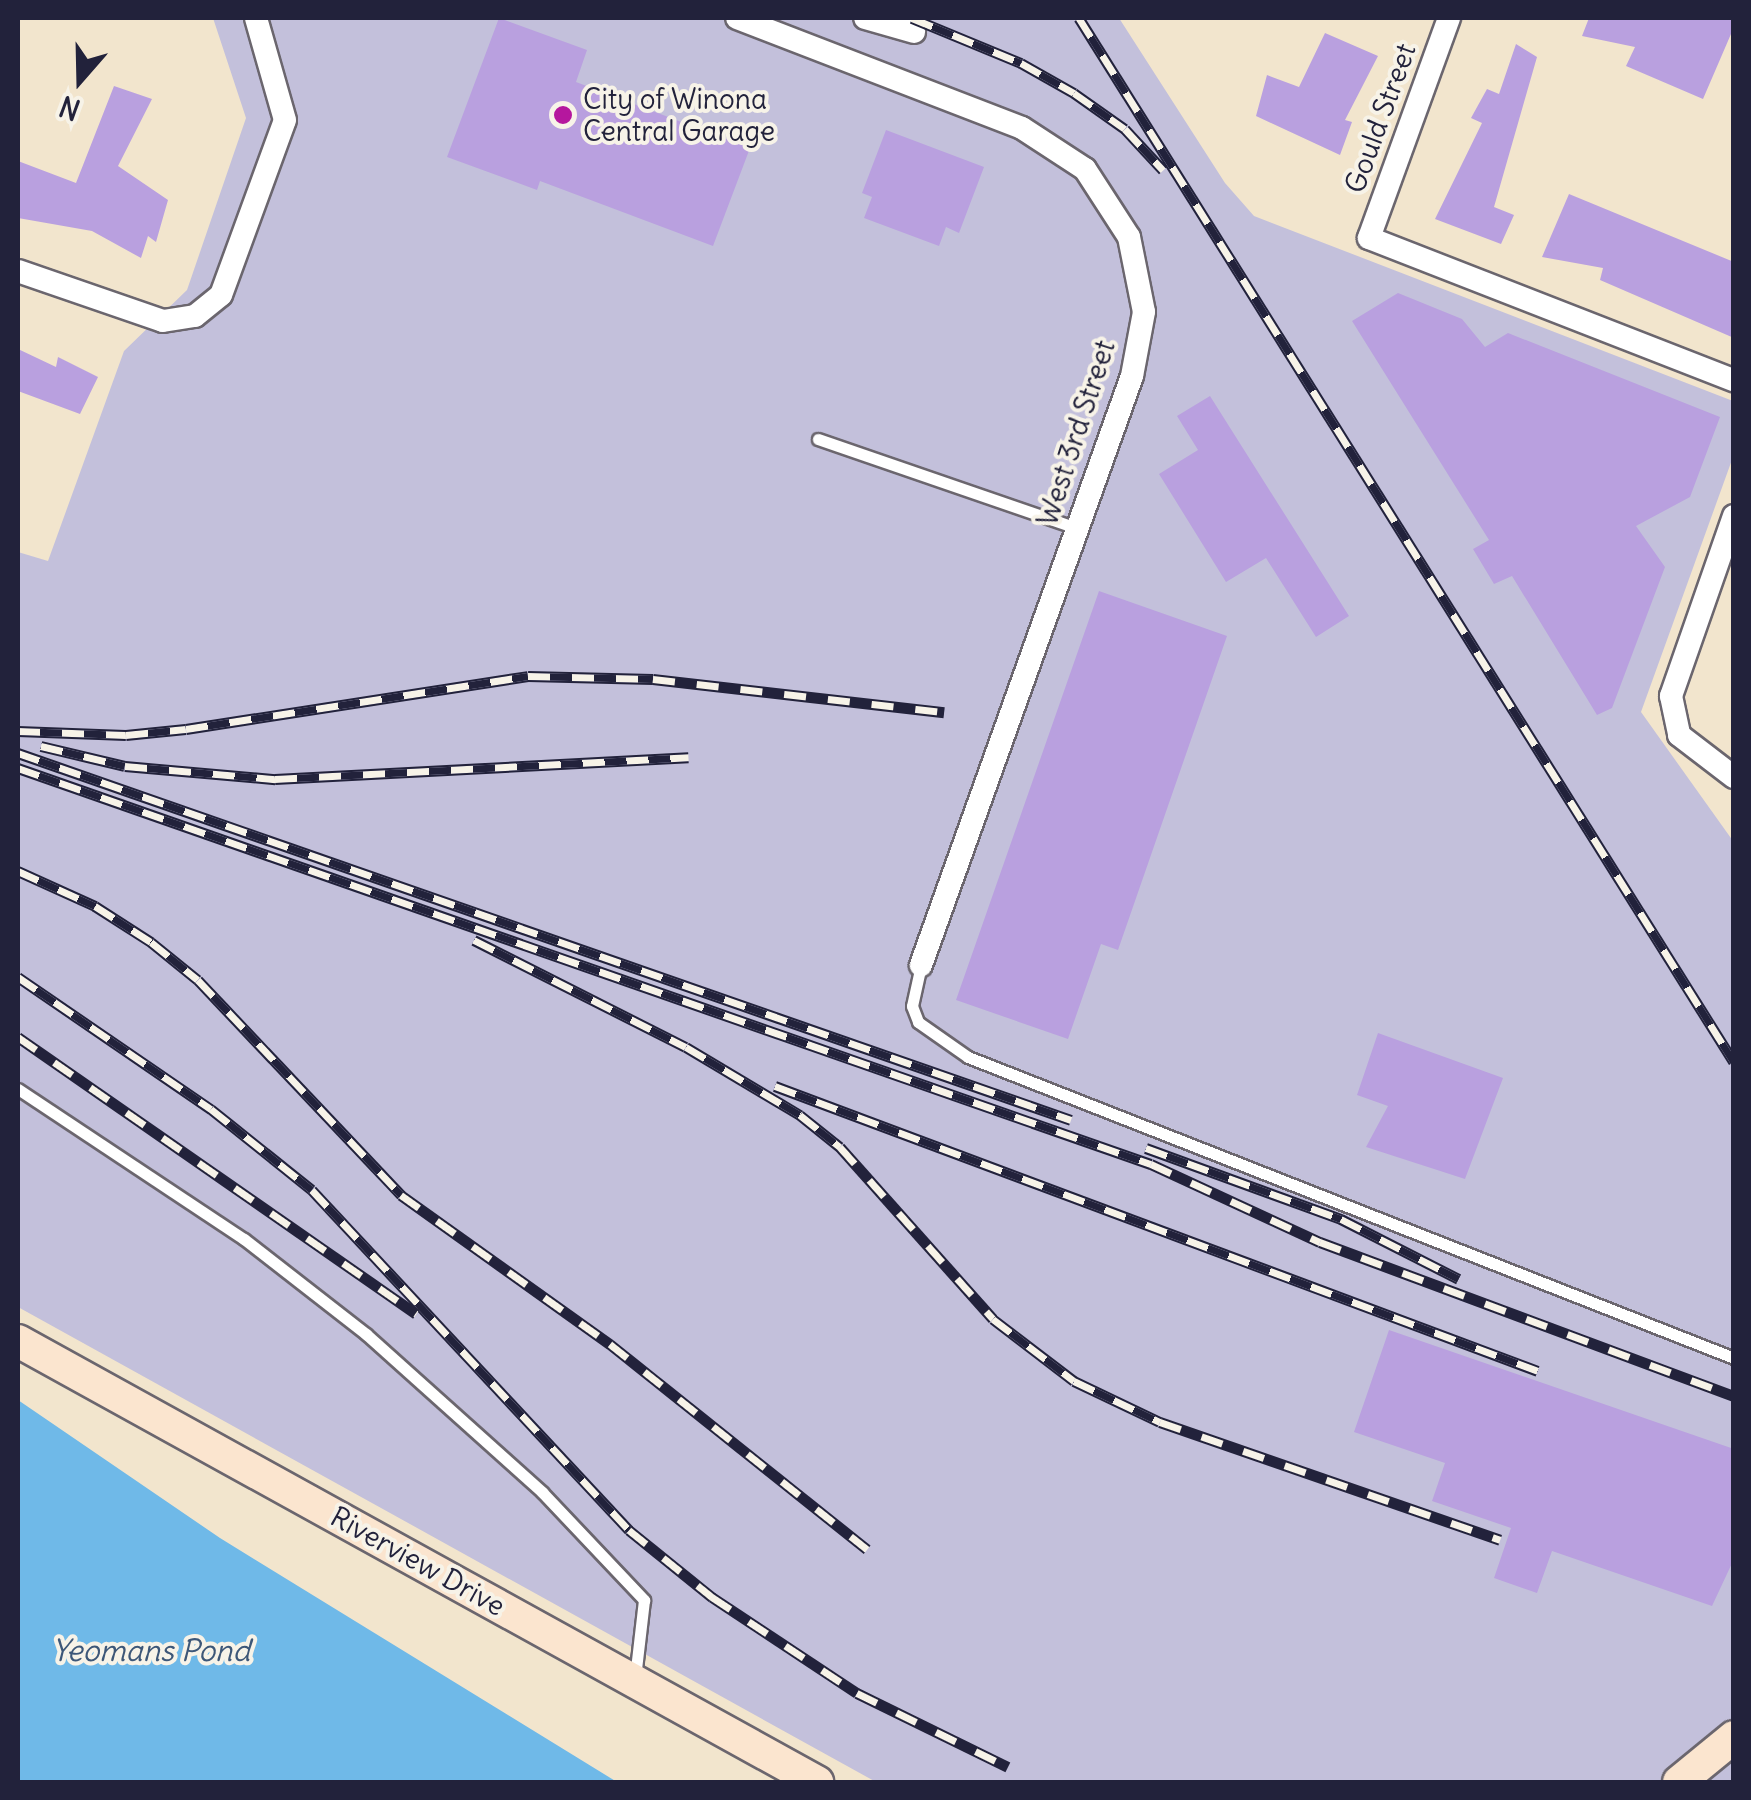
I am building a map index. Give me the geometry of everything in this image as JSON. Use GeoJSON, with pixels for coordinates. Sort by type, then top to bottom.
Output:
{"type":"FeatureCollection","features":[{"type":"Feature","properties":{"kind":"street"},"geometry":{"type":"LineString","coordinates":[[18,271],[163,321],[195,316],[221,295],[284,120],[256,18]]}},
{"type":"Feature","properties":{"kind":"street","name":"West 3rd Street"},"geometry":{"type":"LineString","coordinates":[[737,18],[1022,128],[1085,170],[1129,237],[1144,312],[1132,376],[920,965]]}},
{"type":"Feature","properties":{"kind":"street"},"geometry":{"type":"LineString","coordinates":[[865,18],[914,32]]}},
{"type":"Feature","properties":{"kind":"street","name":"Gould Street"},"geometry":{"type":"LineString","coordinates":[[1449,18],[1368,238],[1734,380]]}},
{"type":"Feature","properties":{"kind":"street"},"geometry":{"type":"LineString","coordinates":[[1730,776],[1679,736],[1671,696],[1734,516]]}},
{"type":"Feature","properties":{"kind":"street","name":"Riverview Drive"},"geometry":{"type":"LineString","coordinates":[[18,1341],[818,1782]]}},
{"type":"Feature","properties":{"kind":"street"},"geometry":{"type":"LineString","coordinates":[[1680,1782],[1734,1737]]}},
{"type":"Feature","properties":{"kind":"lane"},"geometry":{"type":"LineString","coordinates":[[818,440],[1077,528]]}},
{"type":"Feature","properties":{"kind":"lane"},"geometry":{"type":"LineString","coordinates":[[920,965],[912,1006],[918,1022],[968,1057],[1734,1358]]}},
{"type":"Feature","properties":{"kind":"lane"},"geometry":{"type":"LineString","coordinates":[[18,1089],[244,1239],[366,1334],[542,1492],[644,1600],[634,1680]]}},
{"type":"Feature","properties":{"kind":"shaded area"},"geometry":{"type":"Polygon","coordinates":[[[213,18],[1119,18],[1225,183],[1254,216],[1733,401],[1733,457],[1641,712],[1733,841],[1733,1782],[876,1782],[18,1307],[18,552],[48,561],[124,351],[187,290],[246,118],[213,18]]]}},
{"type":"Feature","properties":{"kind":"water","name":"Yeomans Pond"},"geometry":{"type":"Polygon","coordinates":[[[18,1400],[220,1538],[617,1782],[18,1782],[18,1400]]]}},
{"type":"Feature","properties":{"kind":"building","name":"City of Winona Central Garage"},"geometry":{"type":"Polygon","coordinates":[[[499,18],[587,50],[576,82],[750,148],[713,246],[540,181],[537,190],[447,157],[499,18]]]}},
{"type":"Feature","properties":{"kind":"building"},"geometry":{"type":"Polygon","coordinates":[[[1589,18],[1734,18],[1734,27],[1703,99],[1626,66],[1635,47],[1582,36],[1589,18]]]}},
{"type":"Feature","properties":{"kind":"building"},"geometry":{"type":"Polygon","coordinates":[[[1325,33],[1378,56],[1345,120],[1352,122],[1340,155],[1256,116],[1267,75],[1299,87],[1325,33]]]}},
{"type":"Feature","properties":{"kind":"building"},"geometry":{"type":"Polygon","coordinates":[[[1516,44],[1537,57],[1494,207],[1514,215],[1501,244],[1435,219],[1482,123],[1471,118],[1487,89],[1499,94],[1516,44]]]}},
{"type":"Feature","properties":{"kind":"building"},"geometry":{"type":"Polygon","coordinates":[[[114,86],[152,99],[118,166],[168,200],[156,242],[148,236],[141,258],[92,231],[18,218],[18,161],[76,183],[114,86]]]}},
{"type":"Feature","properties":{"kind":"building"},"geometry":{"type":"Polygon","coordinates":[[[886,130],[984,167],[959,233],[946,227],[939,246],[864,218],[872,197],[862,193],[886,130]]]}},
{"type":"Feature","properties":{"kind":"building"},"geometry":{"type":"Polygon","coordinates":[[[1569,194],[1734,262],[1734,338],[1600,280],[1603,268],[1542,257],[1569,194]]]}},
{"type":"Feature","properties":{"kind":"building"},"geometry":{"type":"Polygon","coordinates":[[[1398,293],[1462,319],[1485,347],[1508,333],[1720,417],[1690,497],[1636,526],[1665,567],[1612,708],[1597,715],[1512,576],[1494,584],[1473,549],[1489,540],[1352,321],[1398,293]]]}},
{"type":"Feature","properties":{"kind":"building"},"geometry":{"type":"Polygon","coordinates":[[[18,349],[56,367],[58,357],[98,377],[80,414],[18,391],[18,349]]]}},
{"type":"Feature","properties":{"kind":"building"},"geometry":{"type":"Polygon","coordinates":[[[1210,396],[1349,616],[1316,637],[1266,558],[1226,582],[1159,474],[1198,450],[1177,416],[1210,396]]]}},
{"type":"Feature","properties":{"kind":"building"},"geometry":{"type":"Polygon","coordinates":[[[1099,591],[1227,636],[1118,950],[1101,944],[1068,1039],[956,1000],[1099,591]]]}},
{"type":"Feature","properties":{"kind":"building"},"geometry":{"type":"Polygon","coordinates":[[[1378,1033],[1503,1078],[1465,1179],[1366,1147],[1388,1106],[1357,1095],[1378,1033]]]}},
{"type":"Feature","properties":{"kind":"building"},"geometry":{"type":"Polygon","coordinates":[[[1389,1330],[1734,1449],[1734,1559],[1712,1606],[1552,1551],[1537,1593],[1494,1578],[1511,1528],[1432,1501],[1445,1463],[1354,1432],[1389,1330]]]}},
{"type":"Feature","properties":{"kind":"railway"},"geometry":{"type":"LineString","coordinates":[[912,18],[1021,63],[1074,93],[1125,129],[1163,170]]}},
{"type":"Feature","properties":{"kind":"railway"},"geometry":{"type":"LineString","coordinates":[[1079,18],[1734,1062]]}},
{"type":"Feature","properties":{"kind":"railway"},"geometry":{"type":"LineString","coordinates":[[18,731],[126,735],[186,729],[528,676],[653,679],[944,712]]}},
{"type":"Feature","properties":{"kind":"railway"},"geometry":{"type":"LineString","coordinates":[[41,746],[125,766],[275,779],[688,757]]}},
{"type":"Feature","properties":{"kind":"railway"},"geometry":{"type":"LineString","coordinates":[[18,753],[1071,1120]]}},
{"type":"Feature","properties":{"kind":"railway"},"geometry":{"type":"LineString","coordinates":[[18,768],[1151,1164],[1320,1242],[1734,1396]]}},
{"type":"Feature","properties":{"kind":"railway"},"geometry":{"type":"LineString","coordinates":[[18,871],[95,906],[151,942],[198,980],[401,1195],[610,1344],[867,1549]]}},
{"type":"Feature","properties":{"kind":"railway"},"geometry":{"type":"LineString","coordinates":[[474,940],[686,1047],[800,1115],[840,1147],[993,1319],[1074,1381],[1160,1422],[1500,1540]]}},
{"type":"Feature","properties":{"kind":"railway"},"geometry":{"type":"LineString","coordinates":[[18,977],[211,1109],[312,1190],[629,1530],[712,1597],[857,1693],[1008,1767]]}},
{"type":"Feature","properties":{"kind":"railway"},"geometry":{"type":"LineString","coordinates":[[18,1037],[416,1314]]}},
{"type":"Feature","properties":{"kind":"railway"},"geometry":{"type":"LineString","coordinates":[[775,1086],[1538,1371]]}},
{"type":"Feature","properties":{"kind":"railway"},"geometry":{"type":"LineString","coordinates":[[1146,1148],[1341,1219],[1459,1279]]}},
{"type":"Feature","properties":{"kind":"place","name":"City of Winona Central Garage"},"geometry":{"type":"Point","coordinates":[563,115]}}]}
